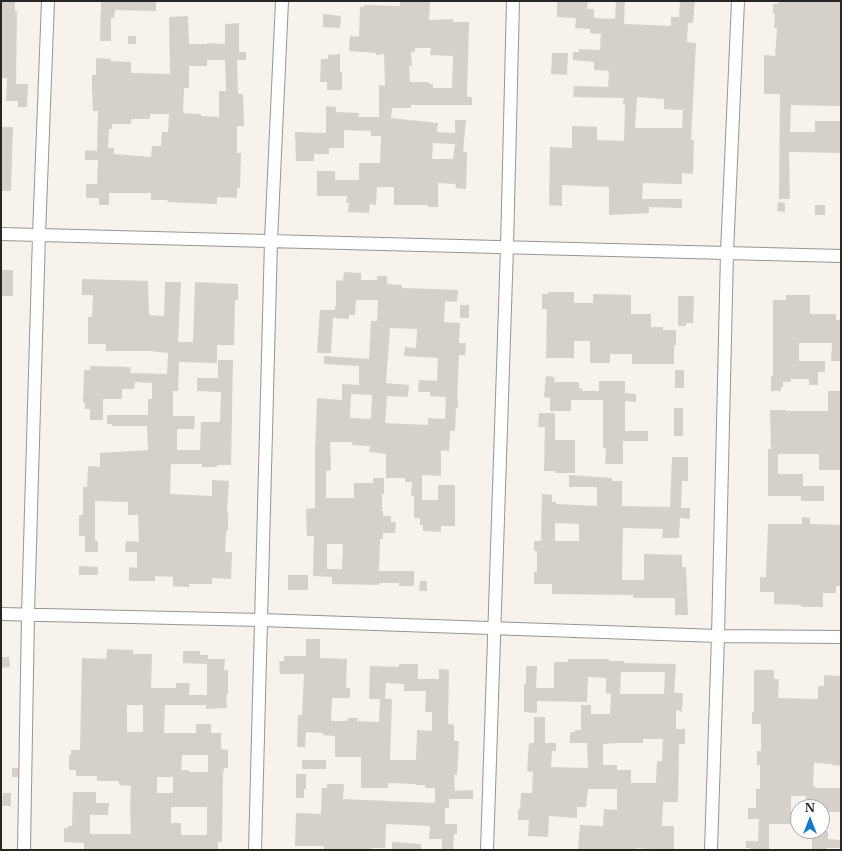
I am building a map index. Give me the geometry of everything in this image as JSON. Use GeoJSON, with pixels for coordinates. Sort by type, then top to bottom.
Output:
{"type":"FeatureCollection","features":[{"type":"Feature","properties":{"kind":"street"},"geometry":{"type":"LineString","coordinates":[[24,850],[28,614],[39,235],[48,1]]}},
{"type":"Feature","properties":{"kind":"street"},"geometry":{"type":"LineString","coordinates":[[255,850],[271,241],[282,1]]}},
{"type":"Feature","properties":{"kind":"street"},"geometry":{"type":"LineString","coordinates":[[487,850],[507,247],[513,1]]}},
{"type":"Feature","properties":{"kind":"street"},"geometry":{"type":"LineString","coordinates":[[711,850],[718,636],[727,253],[738,1]]}},
{"type":"Feature","properties":{"kind":"street"},"geometry":{"type":"LineString","coordinates":[[1,234],[841,256]]}},
{"type":"Feature","properties":{"kind":"street"},"geometry":{"type":"LineString","coordinates":[[1,614],[261,620],[718,636],[841,637]]}},
{"type":"Feature","properties":{"kind":"building"},"geometry":{"type":"Polygon","coordinates":[[[2,1],[15,1],[15,11],[17,11],[16,84],[28,84],[27,107],[18,107],[18,101],[6,101],[7,78],[1,78],[2,1]]]}},
{"type":"Feature","properties":{"kind":"building"},"geometry":{"type":"Polygon","coordinates":[[[101,1],[156,1],[156,11],[115,10],[114,18],[111,18],[111,41],[100,41],[101,1]]]}},
{"type":"Feature","properties":{"kind":"building"},"geometry":{"type":"Polygon","coordinates":[[[400,1],[430,1],[429,20],[453,19],[453,22],[469,22],[467,97],[472,97],[472,105],[411,105],[411,108],[392,108],[391,118],[438,123],[437,132],[455,133],[455,120],[466,120],[463,152],[467,152],[466,189],[455,188],[456,184],[438,183],[438,207],[428,207],[428,205],[394,205],[394,187],[377,187],[376,205],[370,204],[369,213],[348,212],[349,203],[346,203],[347,196],[317,196],[317,171],[335,171],[335,180],[359,180],[359,163],[380,163],[381,136],[371,136],[371,131],[344,130],[344,148],[329,148],[329,154],[314,154],[314,161],[296,161],[295,132],[326,133],[326,106],[336,107],[336,112],[359,113],[358,117],[379,117],[379,85],[385,86],[384,54],[376,55],[376,53],[349,51],[350,36],[359,37],[360,7],[364,7],[364,5],[400,6],[400,1]],[[415,48],[415,52],[411,52],[412,66],[409,66],[410,82],[429,82],[429,84],[433,84],[433,88],[452,88],[453,56],[430,55],[431,48],[415,48]],[[433,143],[432,159],[453,159],[455,144],[433,143]]]}},
{"type":"Feature","properties":{"kind":"building"},"geometry":{"type":"Polygon","coordinates":[[[557,1],[588,1],[587,9],[594,9],[594,18],[615,19],[616,1],[625,1],[624,24],[671,26],[671,17],[679,17],[680,1],[695,1],[693,23],[688,23],[687,42],[696,43],[691,140],[694,140],[693,174],[682,173],[682,184],[643,183],[642,199],[682,199],[682,208],[649,207],[649,213],[609,215],[609,187],[562,185],[562,206],[549,205],[550,147],[572,148],[572,126],[597,127],[597,140],[624,141],[624,98],[573,97],[574,86],[608,87],[609,71],[594,70],[594,62],[573,60],[573,52],[579,52],[579,49],[600,50],[601,34],[590,33],[590,29],[575,28],[576,18],[557,17],[557,1]],[[637,97],[635,128],[682,128],[683,110],[664,109],[664,99],[637,97]]]}},
{"type":"Feature","properties":{"kind":"building"},"geometry":{"type":"Polygon","coordinates":[[[778,1],[841,1],[841,106],[791,105],[790,132],[815,132],[815,121],[841,121],[841,153],[789,152],[790,199],[779,199],[780,94],[764,94],[764,55],[775,56],[777,28],[774,28],[775,14],[773,14],[773,4],[778,4],[778,1]]]}},
{"type":"Feature","properties":{"kind":"building"},"geometry":{"type":"Polygon","coordinates":[[[323,14],[341,16],[340,28],[323,27],[323,14]]]}},
{"type":"Feature","properties":{"kind":"building"},"geometry":{"type":"Polygon","coordinates":[[[188,16],[189,44],[225,44],[225,24],[239,23],[239,52],[246,52],[246,60],[237,60],[238,94],[243,94],[244,126],[237,126],[237,153],[241,153],[240,188],[237,188],[237,198],[217,197],[217,204],[151,200],[151,193],[109,193],[109,205],[99,205],[99,198],[86,198],[86,184],[97,184],[98,160],[85,160],[85,150],[97,151],[98,111],[93,111],[92,91],[92,75],[96,75],[96,58],[111,59],[111,61],[131,62],[131,73],[170,74],[169,17],[188,16]],[[207,60],[207,66],[189,66],[189,88],[184,88],[183,113],[219,117],[219,91],[226,91],[225,60],[207,60]],[[150,114],[150,119],[131,119],[131,124],[112,124],[112,129],[109,129],[108,148],[114,148],[114,154],[151,157],[152,146],[161,146],[162,132],[168,132],[169,114],[150,114]]]}},
{"type":"Feature","properties":{"kind":"building"},"geometry":{"type":"Polygon","coordinates":[[[128,36],[136,36],[136,44],[128,44],[128,36]]]}},
{"type":"Feature","properties":{"kind":"building"},"geometry":{"type":"Polygon","coordinates":[[[552,53],[568,53],[567,75],[551,74],[552,53]]]}},
{"type":"Feature","properties":{"kind":"building"},"geometry":{"type":"Polygon","coordinates":[[[340,54],[342,90],[327,90],[327,82],[320,82],[321,59],[328,59],[328,55],[340,54]]]}},
{"type":"Feature","properties":{"kind":"building"},"geometry":{"type":"Polygon","coordinates":[[[1,127],[13,127],[11,191],[1,191],[1,127]]]}},
{"type":"Feature","properties":{"kind":"building"},"geometry":{"type":"Polygon","coordinates":[[[778,202],[785,203],[785,212],[777,211],[778,202]]]}},
{"type":"Feature","properties":{"kind":"building"},"geometry":{"type":"Polygon","coordinates":[[[815,205],[825,205],[825,215],[815,215],[815,205]]]}},
{"type":"Feature","properties":{"kind":"building"},"geometry":{"type":"Polygon","coordinates":[[[1,270],[13,270],[13,296],[1,296],[1,270]]]}},
{"type":"Feature","properties":{"kind":"building"},"geometry":{"type":"Polygon","coordinates":[[[344,272],[361,273],[361,280],[377,280],[377,276],[387,276],[387,284],[402,285],[402,288],[458,290],[457,302],[445,301],[444,322],[460,323],[459,343],[466,343],[465,355],[459,355],[458,408],[456,407],[455,431],[450,431],[449,451],[441,450],[441,476],[422,475],[422,500],[438,500],[438,485],[455,485],[455,526],[441,526],[441,532],[423,531],[423,525],[420,525],[420,518],[414,518],[414,496],[411,496],[412,482],[405,482],[405,478],[386,478],[386,454],[369,452],[370,446],[352,445],[352,442],[330,442],[331,470],[326,471],[326,498],[354,498],[354,483],[373,483],[373,478],[384,478],[384,494],[382,494],[383,516],[391,516],[391,522],[396,522],[395,533],[383,533],[383,539],[380,539],[379,571],[414,571],[414,586],[399,586],[399,583],[379,583],[379,585],[332,584],[332,577],[313,576],[314,536],[307,536],[306,509],[315,508],[317,398],[342,400],[342,384],[359,385],[359,366],[324,364],[324,356],[369,359],[371,321],[377,321],[378,300],[356,300],[355,315],[349,315],[349,319],[333,318],[331,353],[317,353],[320,310],[335,310],[336,280],[343,281],[344,272]],[[390,328],[386,383],[409,385],[408,397],[387,396],[385,423],[428,425],[428,418],[445,419],[446,397],[430,396],[430,392],[418,392],[419,380],[437,381],[438,358],[404,356],[405,347],[416,348],[417,329],[390,328]],[[351,394],[350,418],[371,419],[372,395],[351,394]],[[327,544],[327,569],[342,569],[343,544],[327,544]]]}},
{"type":"Feature","properties":{"kind":"building"},"geometry":{"type":"Polygon","coordinates":[[[82,279],[148,281],[149,315],[164,316],[165,282],[181,282],[178,342],[193,342],[195,282],[238,284],[238,300],[235,300],[234,345],[217,345],[217,363],[179,362],[178,391],[173,391],[173,416],[195,416],[194,429],[177,429],[177,450],[200,450],[201,422],[220,422],[221,392],[197,391],[197,378],[218,378],[218,360],[233,360],[231,465],[202,467],[202,464],[171,464],[170,494],[212,496],[212,480],[229,481],[227,513],[228,531],[226,531],[225,552],[232,552],[231,579],[212,578],[212,584],[189,584],[189,587],[173,586],[173,577],[155,576],[155,581],[129,581],[129,567],[137,568],[137,552],[125,552],[126,541],[139,542],[138,515],[128,515],[128,502],[95,501],[95,541],[98,541],[98,552],[85,552],[85,536],[79,536],[79,515],[83,515],[83,487],[87,487],[88,466],[100,467],[100,453],[148,450],[147,426],[112,426],[112,424],[107,424],[107,415],[148,415],[148,399],[152,399],[152,383],[135,382],[134,389],[122,389],[122,399],[103,399],[103,420],[90,420],[90,409],[85,409],[85,403],[83,403],[84,370],[90,370],[90,366],[131,367],[130,373],[167,374],[168,353],[150,351],[106,351],[106,344],[88,344],[88,317],[92,317],[93,295],[82,295],[82,279]]]}},
{"type":"Feature","properties":{"kind":"building"},"geometry":{"type":"Polygon","coordinates":[[[548,292],[574,292],[574,303],[593,303],[593,294],[631,295],[631,314],[651,314],[651,327],[663,327],[663,330],[676,330],[674,364],[632,364],[632,354],[610,354],[610,363],[590,363],[590,341],[574,341],[574,358],[546,358],[547,309],[542,309],[542,294],[548,294],[548,292]]]}},
{"type":"Feature","properties":{"kind":"building"},"geometry":{"type":"Polygon","coordinates":[[[786,295],[810,295],[810,314],[836,314],[836,320],[841,320],[841,361],[831,361],[832,343],[799,343],[799,361],[825,361],[825,372],[818,372],[818,385],[809,385],[809,379],[791,379],[791,382],[783,382],[781,391],[771,391],[771,376],[773,376],[773,300],[786,300],[786,295]]]}},
{"type":"Feature","properties":{"kind":"building"},"geometry":{"type":"Polygon","coordinates":[[[678,296],[694,296],[693,323],[686,323],[686,326],[678,326],[678,296]]]}},
{"type":"Feature","properties":{"kind":"building"},"geometry":{"type":"Polygon","coordinates":[[[460,305],[469,305],[469,318],[460,318],[460,305]]]}},
{"type":"Feature","properties":{"kind":"building"},"geometry":{"type":"Polygon","coordinates":[[[675,370],[684,370],[684,388],[675,388],[675,370]]]}},
{"type":"Feature","properties":{"kind":"building"},"geometry":{"type":"Polygon","coordinates":[[[546,376],[555,377],[554,382],[579,382],[579,388],[582,388],[582,391],[599,391],[599,381],[625,381],[625,393],[636,394],[636,402],[625,401],[625,431],[648,431],[648,441],[623,441],[623,464],[605,464],[606,448],[603,448],[603,400],[571,400],[571,411],[550,411],[550,398],[544,397],[546,376]]]}},
{"type":"Feature","properties":{"kind":"building"},"geometry":{"type":"Polygon","coordinates":[[[828,391],[840,391],[841,470],[819,470],[819,454],[778,454],[778,474],[803,474],[803,486],[824,486],[824,501],[801,501],[801,496],[768,496],[768,449],[771,449],[770,410],[828,411],[828,391]]]}},
{"type":"Feature","properties":{"kind":"building"},"geometry":{"type":"Polygon","coordinates":[[[674,408],[683,408],[683,436],[674,436],[674,408]]]}},
{"type":"Feature","properties":{"kind":"building"},"geometry":{"type":"Polygon","coordinates":[[[539,413],[555,413],[555,440],[575,440],[575,473],[555,473],[555,471],[544,471],[545,427],[538,427],[539,413]]]}},
{"type":"Feature","properties":{"kind":"building"},"geometry":{"type":"Polygon","coordinates":[[[672,457],[688,457],[688,481],[682,481],[681,508],[690,508],[690,519],[680,518],[679,538],[662,538],[663,529],[623,528],[622,580],[644,580],[644,554],[682,555],[682,567],[686,567],[688,615],[675,615],[675,598],[633,598],[633,595],[552,594],[552,584],[534,584],[534,572],[537,572],[537,551],[534,551],[534,541],[541,541],[542,494],[552,495],[552,502],[556,502],[556,504],[597,506],[597,487],[569,487],[569,475],[612,478],[612,481],[622,481],[622,506],[670,507],[672,457]],[[555,523],[555,541],[579,541],[579,524],[555,523]]]}},
{"type":"Feature","properties":{"kind":"building"},"geometry":{"type":"Polygon","coordinates":[[[802,517],[810,518],[810,524],[841,525],[841,586],[836,586],[836,593],[823,593],[823,607],[801,607],[801,605],[774,604],[774,592],[760,592],[760,577],[766,577],[768,524],[802,524],[802,517]]]}},
{"type":"Feature","properties":{"kind":"building"},"geometry":{"type":"Polygon","coordinates":[[[79,566],[98,567],[98,575],[79,575],[79,566]]]}},
{"type":"Feature","properties":{"kind":"building"},"geometry":{"type":"Polygon","coordinates":[[[288,575],[308,575],[308,590],[288,590],[288,575]]]}},
{"type":"Feature","properties":{"kind":"building"},"geometry":{"type":"Polygon","coordinates":[[[420,581],[427,581],[427,591],[419,591],[420,581]]]}},
{"type":"Feature","properties":{"kind":"building"},"geometry":{"type":"Polygon","coordinates":[[[306,639],[320,639],[320,658],[347,659],[346,688],[350,688],[350,698],[332,698],[331,721],[347,721],[348,718],[358,718],[357,721],[379,722],[380,699],[369,699],[370,666],[399,667],[399,664],[418,664],[418,679],[439,679],[439,669],[449,670],[448,724],[454,725],[454,741],[459,741],[457,775],[454,775],[455,791],[473,790],[473,799],[449,799],[449,808],[445,808],[445,824],[457,824],[457,834],[454,834],[453,850],[442,850],[442,839],[429,839],[430,826],[386,824],[385,848],[372,848],[370,850],[324,850],[324,846],[295,846],[296,813],[321,814],[322,788],[327,788],[327,784],[344,784],[343,799],[435,803],[435,788],[425,788],[425,785],[388,783],[388,788],[361,788],[361,757],[335,757],[335,736],[323,735],[323,733],[306,732],[305,747],[297,747],[298,715],[302,715],[304,674],[280,674],[279,661],[284,661],[284,656],[306,656],[306,639]],[[386,683],[385,699],[392,699],[390,760],[416,760],[417,730],[432,731],[432,712],[425,712],[426,691],[404,691],[404,684],[386,683]]]}},
{"type":"Feature","properties":{"kind":"building"},"geometry":{"type":"Polygon","coordinates":[[[107,649],[133,650],[133,654],[152,654],[151,688],[176,688],[176,683],[190,683],[189,695],[207,695],[207,664],[183,663],[183,651],[200,651],[200,655],[208,655],[208,659],[225,659],[224,670],[228,670],[228,695],[226,695],[227,708],[206,709],[206,705],[165,705],[164,733],[196,733],[196,724],[211,724],[211,733],[221,733],[221,749],[228,750],[228,768],[224,768],[223,771],[222,842],[218,842],[218,850],[84,850],[84,843],[64,842],[64,828],[72,826],[73,792],[96,792],[96,803],[109,803],[108,815],[90,815],[90,834],[131,834],[131,786],[119,785],[119,781],[97,781],[97,776],[76,776],[76,770],[69,770],[69,755],[71,755],[71,750],[80,750],[82,658],[106,659],[107,649]],[[127,705],[127,732],[143,732],[143,705],[127,705]],[[182,755],[181,770],[189,770],[189,772],[208,772],[208,755],[182,755]],[[157,777],[157,793],[173,793],[173,777],[157,777]],[[171,807],[171,823],[181,823],[181,835],[207,835],[207,807],[171,807]]]}},
{"type":"Feature","properties":{"kind":"building"},"geometry":{"type":"Polygon","coordinates":[[[1,657],[9,657],[10,667],[1,668],[1,657]]]}},
{"type":"Feature","properties":{"kind":"building"},"geometry":{"type":"Polygon","coordinates":[[[568,659],[609,659],[609,661],[624,661],[624,663],[676,664],[674,693],[683,693],[682,712],[676,710],[676,729],[685,729],[685,744],[679,744],[678,802],[663,802],[662,826],[674,826],[674,850],[651,850],[636,848],[636,850],[578,850],[580,825],[603,826],[604,809],[617,810],[617,789],[588,789],[586,807],[577,807],[577,818],[549,816],[548,837],[528,836],[529,820],[518,820],[518,809],[520,810],[521,793],[532,793],[533,772],[527,771],[529,743],[534,743],[534,717],[545,717],[545,743],[556,743],[556,751],[552,751],[551,767],[588,768],[587,743],[570,743],[570,732],[581,730],[581,705],[591,705],[591,714],[610,714],[611,694],[606,693],[606,678],[588,677],[587,702],[537,701],[537,713],[524,712],[524,684],[526,684],[526,666],[537,666],[536,688],[554,688],[554,662],[568,662],[568,659]],[[621,672],[620,694],[664,694],[665,672],[621,672]],[[643,739],[643,743],[603,744],[603,765],[617,765],[617,770],[631,770],[631,783],[656,783],[657,761],[662,761],[663,739],[643,739]]]}},
{"type":"Feature","properties":{"kind":"building"},"geometry":{"type":"Polygon","coordinates":[[[754,670],[774,670],[774,679],[779,679],[778,698],[818,699],[818,686],[824,686],[824,675],[841,676],[841,766],[814,763],[813,786],[815,786],[815,788],[841,788],[841,812],[830,812],[830,799],[806,799],[806,796],[791,796],[790,824],[769,824],[769,850],[751,850],[751,848],[746,848],[746,841],[758,841],[759,819],[748,819],[748,808],[756,808],[756,789],[760,789],[760,765],[757,765],[757,751],[761,751],[761,724],[752,724],[752,712],[754,712],[754,670]]]}},
{"type":"Feature","properties":{"kind":"building"},"geometry":{"type":"Polygon","coordinates":[[[302,760],[326,760],[326,769],[302,769],[302,760]]]}},
{"type":"Feature","properties":{"kind":"building"},"geometry":{"type":"Polygon","coordinates":[[[12,768],[18,768],[18,777],[12,777],[12,768]]]}},
{"type":"Feature","properties":{"kind":"building"},"geometry":{"type":"Polygon","coordinates":[[[296,774],[306,774],[306,789],[304,789],[304,798],[296,798],[296,774]]]}},
{"type":"Feature","properties":{"kind":"building"},"geometry":{"type":"Polygon","coordinates":[[[3,793],[11,793],[11,806],[2,806],[3,793]]]}},
{"type":"Feature","properties":{"kind":"building"},"geometry":{"type":"Polygon","coordinates":[[[812,839],[841,840],[841,848],[812,850],[812,839]]]}},
{"type":"Feature","properties":{"kind":"building"},"geometry":{"type":"Polygon","coordinates":[[[392,842],[421,844],[421,850],[392,850],[392,842]]]}}]}
